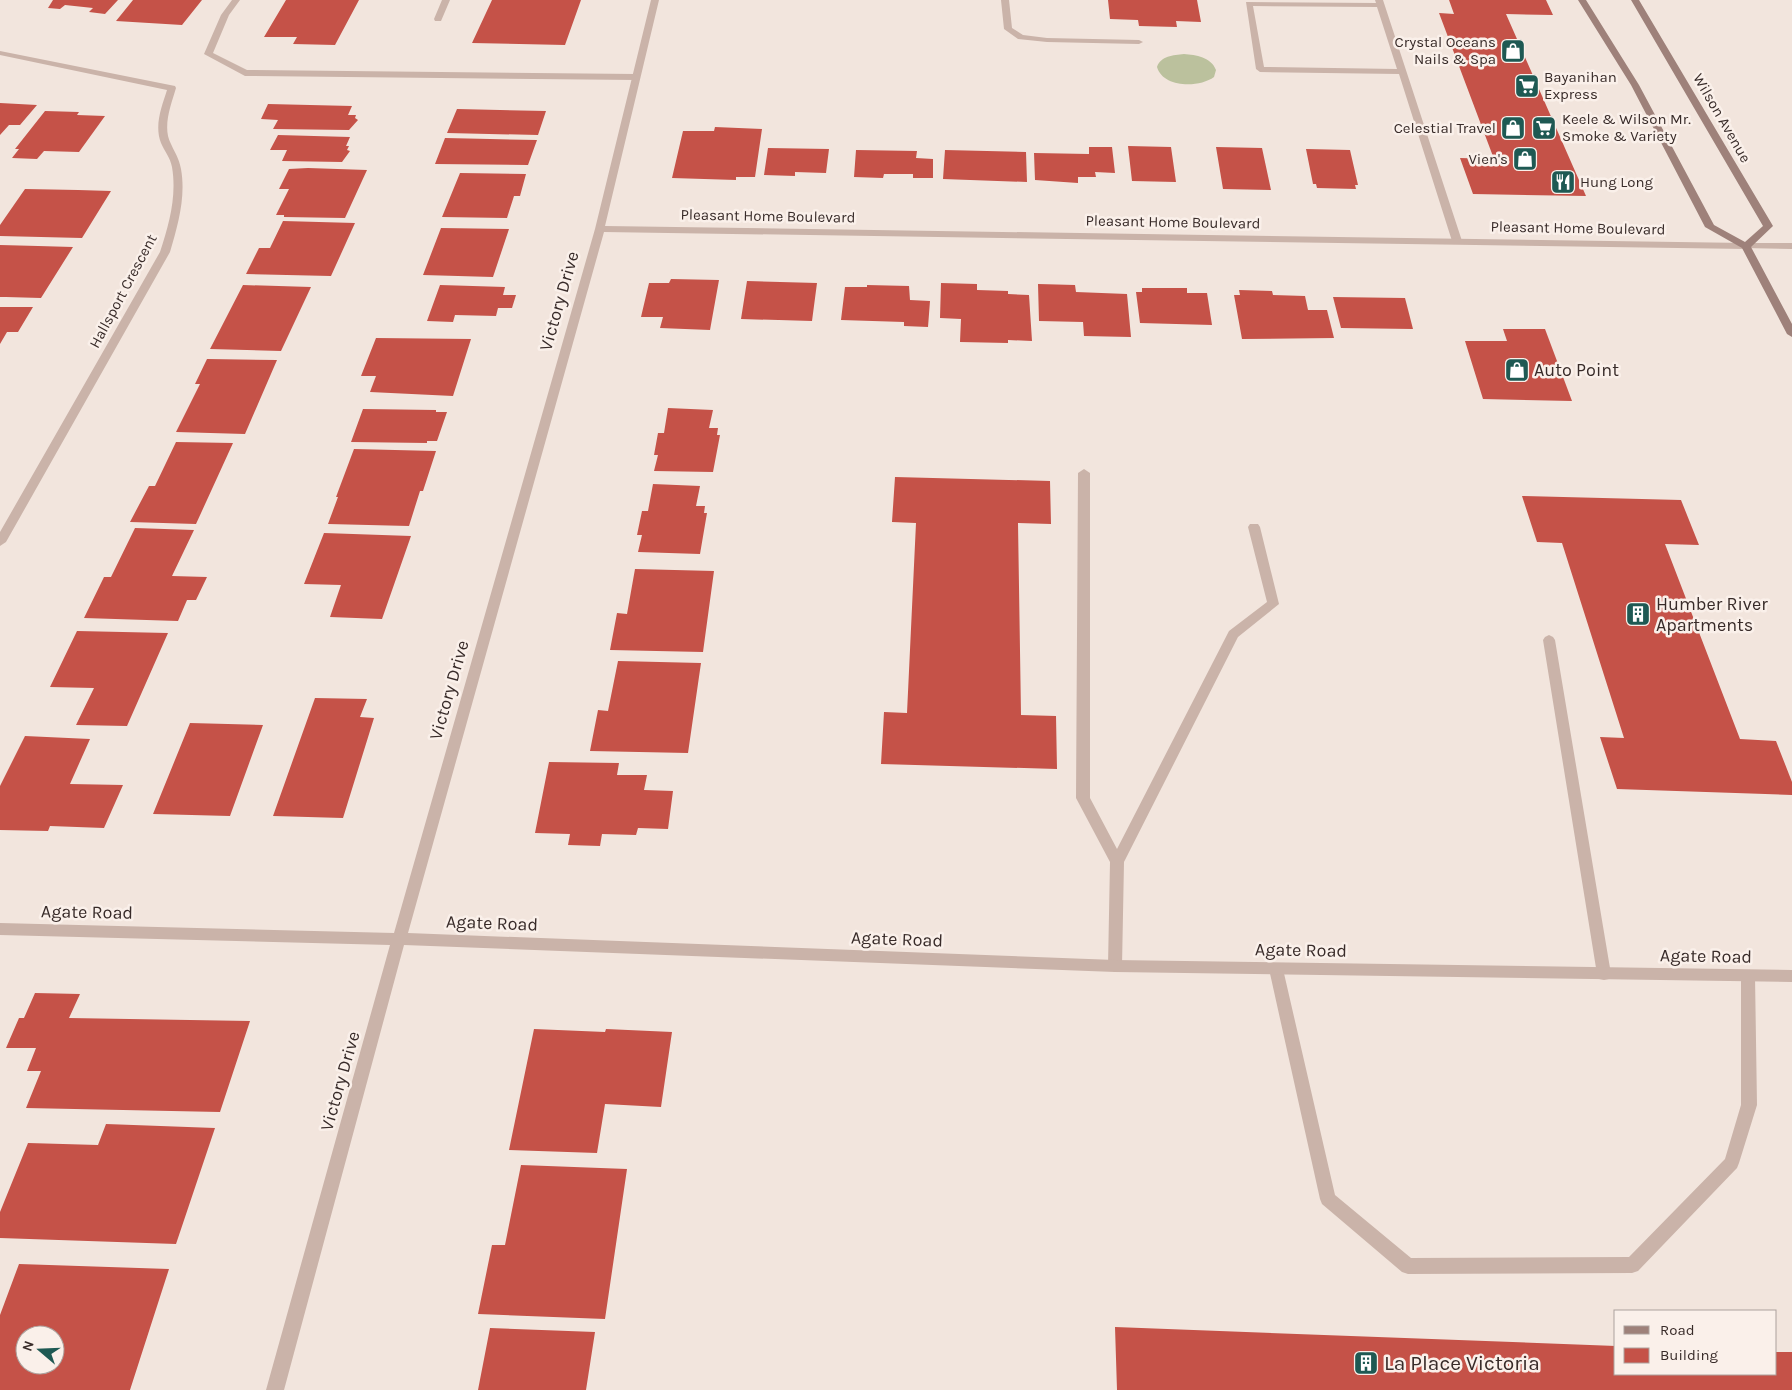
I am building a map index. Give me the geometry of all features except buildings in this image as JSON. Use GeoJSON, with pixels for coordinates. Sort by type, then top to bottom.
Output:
{"type":"FeatureCollection","features":[{"type":"Feature","properties":{"kind":"main road"},"geometry":{"type":"LineString","coordinates":[[1582,0],[1635,85],[1710,227],[1746,246],[1792,334]]}},
{"type":"Feature","properties":{"kind":"main road","name":"Wilson Avenue"},"geometry":{"type":"LineString","coordinates":[[1635,0],[1768,226],[1746,246]]}},
{"type":"Feature","properties":{"kind":"street"},"geometry":{"type":"LineString","coordinates":[[236,0],[226,15],[208,54],[245,73],[636,77]]}},
{"type":"Feature","properties":{"kind":"street"},"geometry":{"type":"LineString","coordinates":[[438,18],[446,0]]}},
{"type":"Feature","properties":{"kind":"street","name":"Victory Drive"},"geometry":{"type":"LineString","coordinates":[[274,1390],[399,938],[600,229],[655,0]]}},
{"type":"Feature","properties":{"kind":"street"},"geometry":{"type":"LineString","coordinates":[[1006,0],[1008,30],[1022,37],[1047,40],[1139,42]]}},
{"type":"Feature","properties":{"kind":"street"},"geometry":{"type":"LineString","coordinates":[[1402,72],[1260,69],[1249,4],[1379,2],[1402,72],[1457,242]]}},
{"type":"Feature","properties":{"kind":"street","name":"Hallsport Crescent"},"geometry":{"type":"LineString","coordinates":[[0,53],[172,88],[162,117],[162,130],[166,144],[174,156],[177,177],[174,224],[165,252],[0,542]]}},
{"type":"Feature","properties":{"kind":"street","name":"Pleasant Home Boulevard"},"geometry":{"type":"LineString","coordinates":[[600,229],[1792,246]]}},
{"type":"Feature","properties":{"kind":"street"},"geometry":{"type":"LineString","coordinates":[[1084,474],[1082,798],[1117,862]]}},
{"type":"Feature","properties":{"kind":"street"},"geometry":{"type":"LineString","coordinates":[[1115,966],[1117,862],[1233,634],[1273,604],[1254,527]]}},
{"type":"Feature","properties":{"kind":"street"},"geometry":{"type":"LineString","coordinates":[[1548,640],[1604,974]]}},
{"type":"Feature","properties":{"kind":"street","name":"Agate Road"},"geometry":{"type":"LineString","coordinates":[[0,929],[399,938],[1115,966],[1792,976]]}},
{"type":"Feature","properties":{"kind":"street"},"geometry":{"type":"LineString","coordinates":[[1276,969],[1328,1199],[1408,1266],[1632,1265],[1731,1163],[1749,1105],[1748,976]]}},
{"type":"Feature","properties":{"kind":"green space"},"geometry":{"type":"Polygon","coordinates":[[[1184,54],[1198,56],[1211,62],[1216,70],[1214,77],[1207,81],[1191,84],[1182,84],[1166,79],[1157,67],[1161,60],[1184,54]]]}},
{"type":"Feature","properties":{"kind":"place","name":"Crystal Oceans Nails & Spa"},"geometry":{"type":"Point","coordinates":[1513,51]}},
{"type":"Feature","properties":{"kind":"place","name":"Bayanihan Express"},"geometry":{"type":"Point","coordinates":[1527,86]}},
{"type":"Feature","properties":{"kind":"place","name":"Celestial Travel"},"geometry":{"type":"Point","coordinates":[1513,128]}},
{"type":"Feature","properties":{"kind":"place","name":"Keele & Wilson Mr. Smoke & Variety"},"geometry":{"type":"Point","coordinates":[1544,128]}},
{"type":"Feature","properties":{"kind":"place","name":"Vien's"},"geometry":{"type":"Point","coordinates":[1525,159]}},
{"type":"Feature","properties":{"kind":"place","name":"Hung Long"},"geometry":{"type":"Point","coordinates":[1563,182]}},
{"type":"Feature","properties":{"kind":"place","name":"Auto Point"},"geometry":{"type":"Point","coordinates":[1517,370]}},
{"type":"Feature","properties":{"kind":"place","name":"Humber River Apartments"},"geometry":{"type":"Point","coordinates":[1638,614]}},
{"type":"Feature","properties":{"kind":"place","name":"La Place Victoria"},"geometry":{"type":"Point","coordinates":[1366,1363]}}]}
